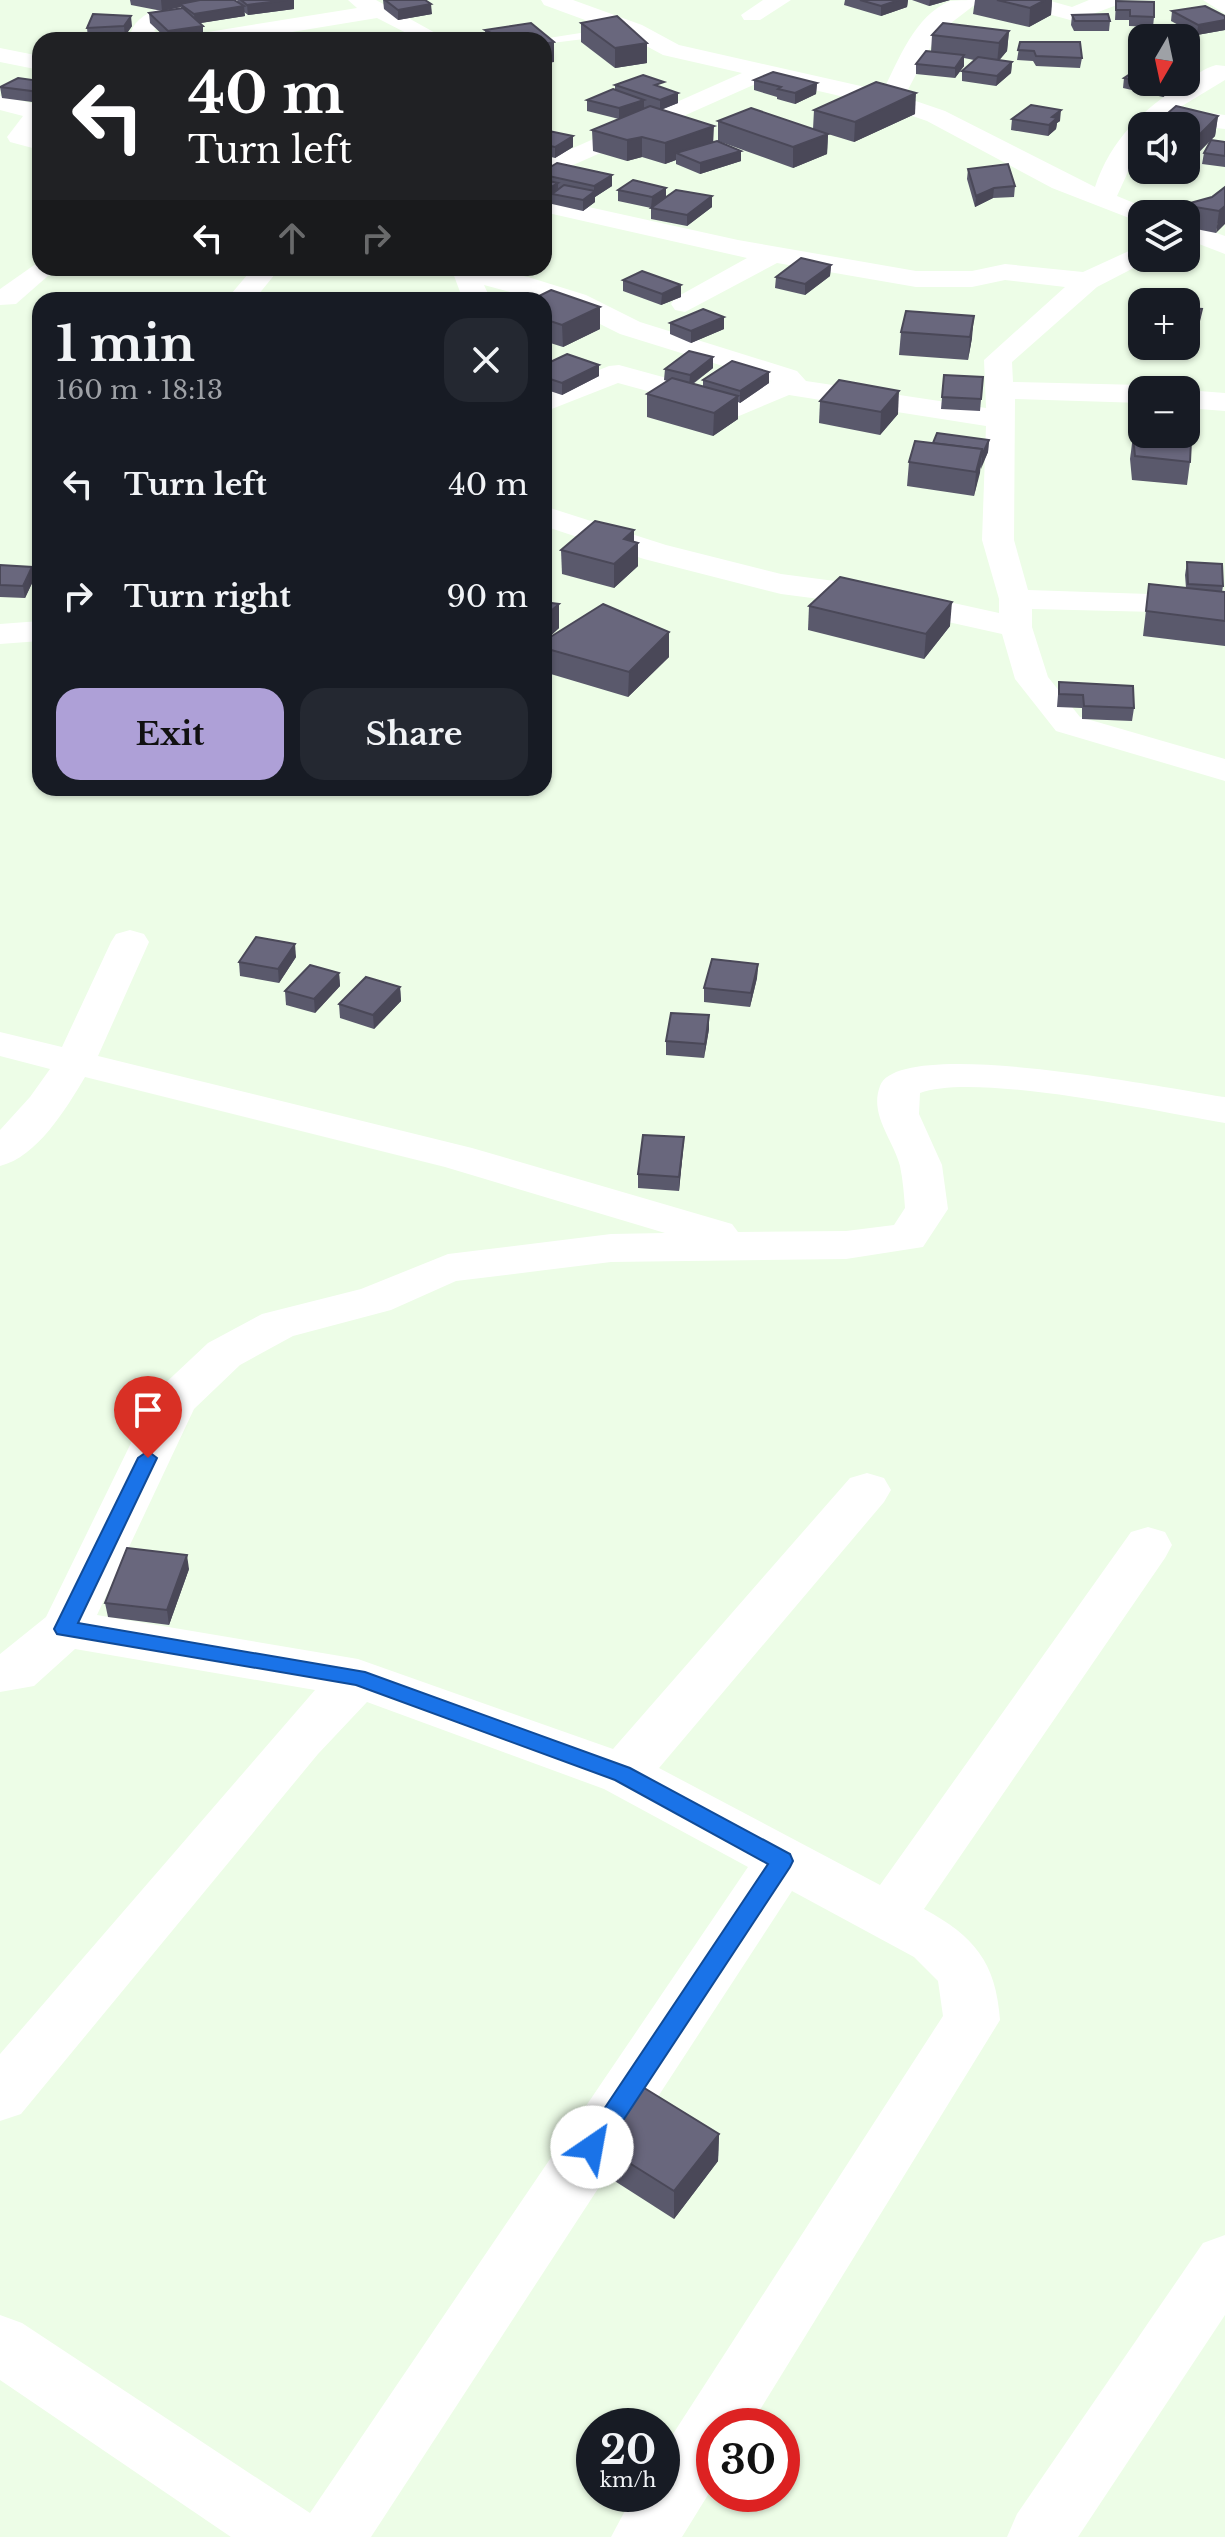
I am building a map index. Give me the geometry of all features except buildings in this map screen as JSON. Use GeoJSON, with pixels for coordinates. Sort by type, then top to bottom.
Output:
{"type":"FeatureCollection","features":[{"type":"Feature","properties":{"kind":"street"},"geometry":{"type":"LineString","coordinates":[[142,32],[153,19],[240,0]]}},
{"type":"Feature","properties":{"kind":"street"},"geometry":{"type":"LineString","coordinates":[[359,0],[421,32]]}},
{"type":"Feature","properties":{"kind":"street"},"geometry":{"type":"LineString","coordinates":[[552,0],[634,30],[671,50],[890,100],[936,116],[1103,201],[1128,210]]}},
{"type":"Feature","properties":{"kind":"street"},"geometry":{"type":"LineString","coordinates":[[752,15],[780,0]]}},
{"type":"Feature","properties":{"kind":"street"},"geometry":{"type":"LineString","coordinates":[[890,100],[926,31],[938,16],[970,0]]}},
{"type":"Feature","properties":{"kind":"street"},"geometry":{"type":"LineString","coordinates":[[1022,0],[1081,14],[1109,0]]}},
{"type":"Feature","properties":{"kind":"street"},"geometry":{"type":"LineString","coordinates":[[1214,0],[1225,7]]}},
{"type":"Feature","properties":{"kind":"street"},"geometry":{"type":"LineString","coordinates":[[251,32],[380,11]]}},
{"type":"Feature","properties":{"kind":"street"},"geometry":{"type":"LineString","coordinates":[[0,55],[32,61]]}},
{"type":"Feature","properties":{"kind":"street"},"geometry":{"type":"LineString","coordinates":[[552,166],[766,71]]}},
{"type":"Feature","properties":{"kind":"street"},"geometry":{"type":"LineString","coordinates":[[1157,112],[1216,72],[1225,73]]}},
{"type":"Feature","properties":{"kind":"street"},"geometry":{"type":"LineString","coordinates":[[0,103],[32,109]]}},
{"type":"Feature","properties":{"kind":"street"},"geometry":{"type":"LineString","coordinates":[[1200,119],[1225,122]]}},
{"type":"Feature","properties":{"kind":"street"},"geometry":{"type":"LineString","coordinates":[[32,120],[19,137],[32,141]]}},
{"type":"Feature","properties":{"kind":"street"},"geometry":{"type":"LineString","coordinates":[[1103,201],[1114,163],[1128,139]]}},
{"type":"Feature","properties":{"kind":"street"},"geometry":{"type":"LineString","coordinates":[[557,208],[773,254],[916,279],[972,279],[1005,272],[1087,281]]}},
{"type":"Feature","properties":{"kind":"street"},"geometry":{"type":"LineString","coordinates":[[1200,236],[1225,246]]}},
{"type":"Feature","properties":{"kind":"street"},"geometry":{"type":"LineString","coordinates":[[685,304],[773,254]]}},
{"type":"Feature","properties":{"kind":"street"},"geometry":{"type":"LineString","coordinates":[[1128,260],[1087,281],[1032,334],[1007,349],[998,360],[1001,419],[998,540],[1032,679],[1068,724],[1225,770]]}},
{"type":"Feature","properties":{"kind":"street"},"geometry":{"type":"LineString","coordinates":[[3,297],[33,276]]}},
{"type":"Feature","properties":{"kind":"street"},"geometry":{"type":"LineString","coordinates":[[247,292],[260,276]]}},
{"type":"Feature","properties":{"kind":"street"},"geometry":{"type":"LineString","coordinates":[[489,276],[547,292]]}},
{"type":"Feature","properties":{"kind":"street"},"geometry":{"type":"LineString","coordinates":[[552,294],[576,301],[630,328],[787,377],[788,384]]}},
{"type":"Feature","properties":{"kind":"street"},"geometry":{"type":"LineString","coordinates":[[3,297],[32,305]]}},
{"type":"Feature","properties":{"kind":"street"},"geometry":{"type":"LineString","coordinates":[[552,400],[609,375],[630,376],[739,407],[788,384],[823,393],[1001,419]]}},
{"type":"Feature","properties":{"kind":"street"},"geometry":{"type":"LineString","coordinates":[[998,390],[1128,394]]}},
{"type":"Feature","properties":{"kind":"street"},"geometry":{"type":"LineString","coordinates":[[1200,400],[1225,402]]}},
{"type":"Feature","properties":{"kind":"street"},"geometry":{"type":"LineString","coordinates":[[552,518],[614,540],[781,584],[1016,613],[1198,603]]}},
{"type":"Feature","properties":{"kind":"street"},"geometry":{"type":"LineString","coordinates":[[0,634],[32,632]]}},
{"type":"Feature","properties":{"kind":"street"},"geometry":{"type":"LineString","coordinates":[[0,1153],[32,1125],[77,1062],[130,942]]}},
{"type":"Feature","properties":{"kind":"street"},"geometry":{"type":"LineString","coordinates":[[0,1044],[457,1157],[757,1246]]}},
{"type":"Feature","properties":{"kind":"street"},"geometry":{"type":"LineString","coordinates":[[0,1673],[16,1672],[65,1629],[175,1400],[224,1354],[278,1325],[375,1300],[448,1268],[611,1248],[846,1245],[908,1237],[927,1209],[921,1165],[898,1114],[900,1086],[930,1075],[1008,1077],[1225,1110]]}},
{"type":"Feature","properties":{"kind":"street"},"geometry":{"type":"LineString","coordinates":[[623,1774],[867,1490]]}},
{"type":"Feature","properties":{"kind":"street"},"geometry":{"type":"LineString","coordinates":[[888,1917],[1148,1545]]}},
{"type":"Feature","properties":{"kind":"street"},"geometry":{"type":"LineString","coordinates":[[65,1629],[358,1678],[623,1774],[934,1941],[953,1956],[970,1988],[972,2020],[725,2408]]}},
{"type":"Feature","properties":{"kind":"street"},"geometry":{"type":"LineString","coordinates":[[0,2096],[300,1740],[358,1678]]}},
{"type":"Feature","properties":{"kind":"street"},"geometry":{"type":"LineString","coordinates":[[333,2537],[782,1861]]}},
{"type":"Feature","properties":{"kind":"street"},"geometry":{"type":"LineString","coordinates":[[1040,2537],[1225,2263]]}},
{"type":"Feature","properties":{"kind":"street"},"geometry":{"type":"LineString","coordinates":[[0,2344],[288,2537]]}},
{"type":"Feature","properties":{"kind":"street"},"geometry":{"type":"LineString","coordinates":[[644,2537],[696,2455]]}},
{"type":"Feature","properties":{"kind":"lane"},"geometry":{"type":"LineString","coordinates":[[552,39],[634,30]]}},
{"type":"Feature","properties":{"kind":"route"},"geometry":{"type":"LineString","coordinates":[[148,1458],[65,1629],[358,1678],[623,1774],[782,1861],[592,2147]]}}]}
